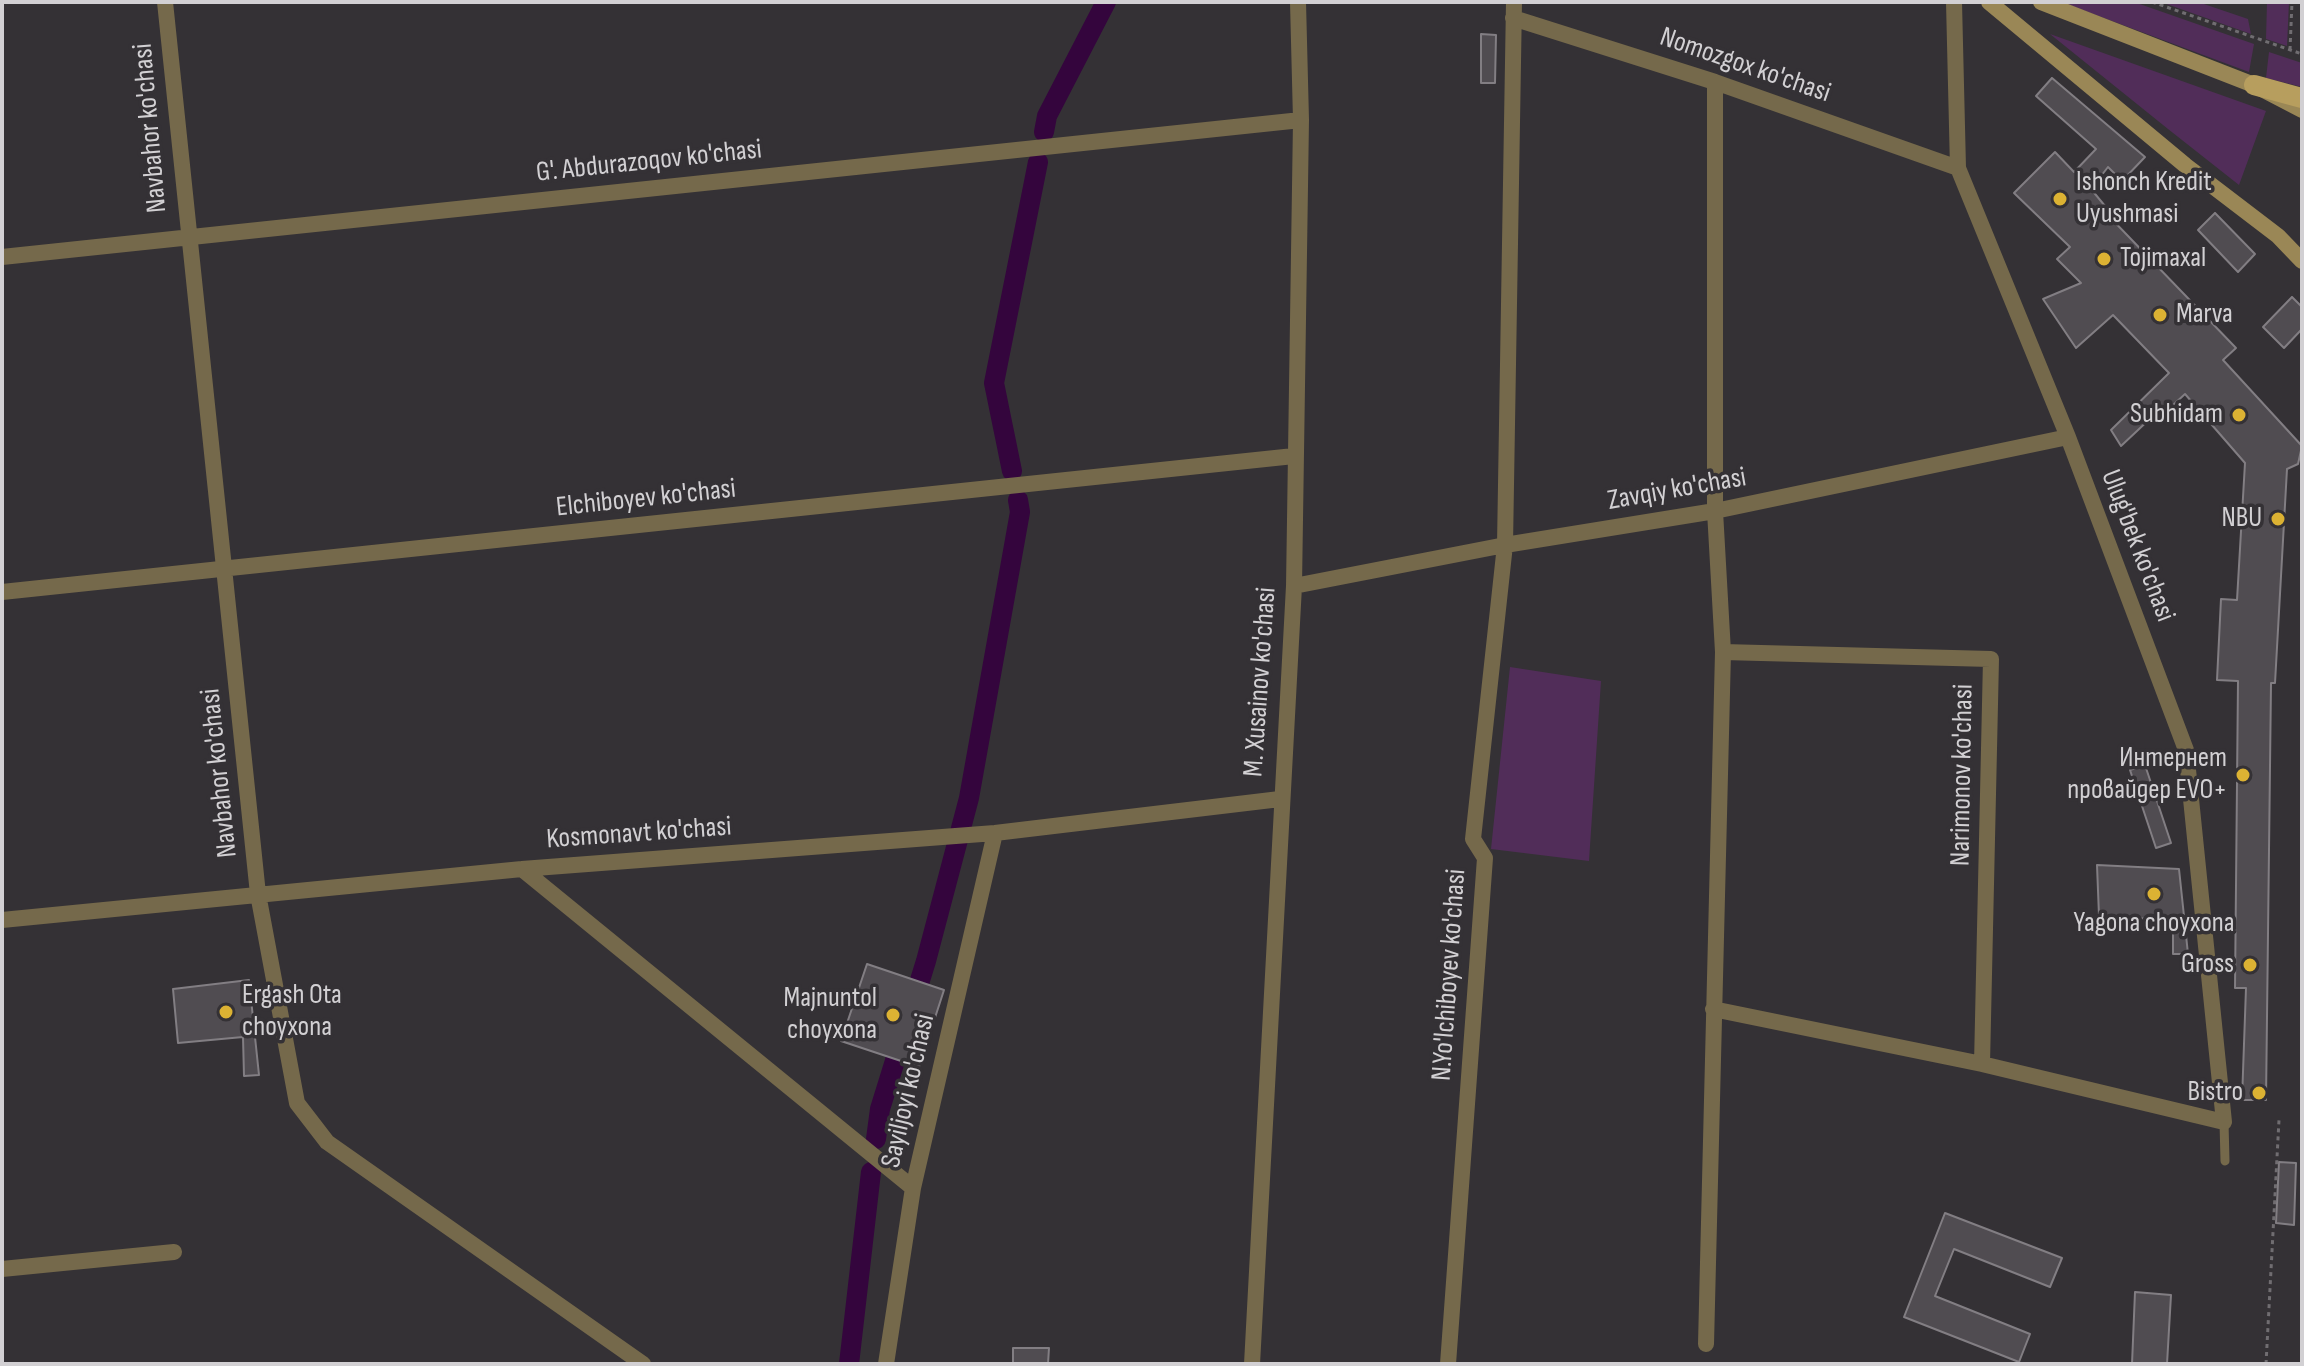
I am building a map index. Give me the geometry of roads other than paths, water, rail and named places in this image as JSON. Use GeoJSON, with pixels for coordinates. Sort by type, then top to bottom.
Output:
{"type":"FeatureCollection","features":[{"type":"Feature","properties":{"kind":"main road"},"geometry":{"type":"LineString","coordinates":[[1989,2],[2185,165],[2278,236],[2302,261]]}},
{"type":"Feature","properties":{"kind":"main road"},"geometry":{"type":"LineString","coordinates":[[2041,2],[2254,85],[2302,98]]}},
{"type":"Feature","properties":{"kind":"main road"},"geometry":{"type":"LineString","coordinates":[[2254,85],[2302,110]]}},
{"type":"Feature","properties":{"kind":"main road"},"geometry":{"type":"LineString","coordinates":[[2278,236],[2302,246]]}},
{"type":"Feature","properties":{"kind":"street","name":"Navbahor ko'chasi"},"geometry":{"type":"LineString","coordinates":[[165,2],[188,236],[227,569],[258,894],[297,1103],[327,1142],[643,1364]]}},
{"type":"Feature","properties":{"kind":"street","name":"M. Xusainov ko'chasi"},"geometry":{"type":"LineString","coordinates":[[1252,1364],[1280,799],[1294,586],[1301,120],[1298,2]]}},
{"type":"Feature","properties":{"kind":"street","name":"Ulug'bek ko'chasi"},"geometry":{"type":"LineString","coordinates":[[1954,2],[1958,168],[2068,437],[2186,750],[2224,1122]]}},
{"type":"Feature","properties":{"kind":"street","name":"Nomozgox ko'chasi"},"geometry":{"type":"LineString","coordinates":[[1514,10],[1958,168]]}},
{"type":"Feature","properties":{"kind":"street"},"geometry":{"type":"LineString","coordinates":[[1505,545],[1514,10]]}},
{"type":"Feature","properties":{"kind":"street"},"geometry":{"type":"LineString","coordinates":[[1706,1344],[1723,652],[1715,511],[1715,82]]}},
{"type":"Feature","properties":{"kind":"street","name":"G'. Abdurazoqov ko'chasi"},"geometry":{"type":"LineString","coordinates":[[2,257],[1301,120]]}},
{"type":"Feature","properties":{"kind":"street","name":"Zavqiy ko'chasi"},"geometry":{"type":"LineString","coordinates":[[1294,586],[1505,545],[1715,511],[2068,437]]}},
{"type":"Feature","properties":{"kind":"street","name":"Elchiboyev ko'chasi"},"geometry":{"type":"LineString","coordinates":[[2,592],[1294,456]]}},
{"type":"Feature","properties":{"kind":"street","name":"N.Yo'lchiboyev ko'chasi"},"geometry":{"type":"LineString","coordinates":[[1448,1364],[1485,858],[1473,839],[1505,545]]}},
{"type":"Feature","properties":{"kind":"street","name":"Narimonov ko'chasi"},"geometry":{"type":"LineString","coordinates":[[1723,652],[1991,659],[1982,1064]]}},
{"type":"Feature","properties":{"kind":"street","name":"Kosmonavt ko'chasi"},"geometry":{"type":"LineString","coordinates":[[2,920],[522,869],[994,833],[1280,799]]}},
{"type":"Feature","properties":{"kind":"street","name":"Sayiljoyi ko'chasi"},"geometry":{"type":"LineString","coordinates":[[886,1364],[913,1188],[994,833]]}},
{"type":"Feature","properties":{"kind":"street"},"geometry":{"type":"LineString","coordinates":[[522,869],[913,1188]]}},
{"type":"Feature","properties":{"kind":"street"},"geometry":{"type":"LineString","coordinates":[[1713,1009],[1982,1064],[2224,1122]]}},
{"type":"Feature","properties":{"kind":"street"},"geometry":{"type":"LineString","coordinates":[[2,1269],[174,1252]]}},
{"type":"Feature","properties":{"kind":"lane"},"geometry":{"type":"LineString","coordinates":[[2224,1122],[2225,1161]]}},
{"type":"Feature","properties":{"kind":"waterway"},"geometry":{"type":"LineString","coordinates":[[1044,132],[1047,116],[1106,2]]}},
{"type":"Feature","properties":{"kind":"waterway"},"geometry":{"type":"LineString","coordinates":[[1012,471],[994,383],[1038,162]]}},
{"type":"Feature","properties":{"kind":"waterway"},"geometry":{"type":"LineString","coordinates":[[876,1139],[880,1109],[926,961],[969,798],[1020,512],[1018,500]]}},
{"type":"Feature","properties":{"kind":"waterway"},"geometry":{"type":"LineString","coordinates":[[849,1364],[871,1172]]}},
{"type":"Feature","properties":{"kind":"place","name":"Ishonch Kredit Uyushmasi"},"geometry":{"type":"Point","coordinates":[2060,199]}},
{"type":"Feature","properties":{"kind":"place","name":"Tojimaxal"},"geometry":{"type":"Point","coordinates":[2104,259]}},
{"type":"Feature","properties":{"kind":"place","name":"Marva"},"geometry":{"type":"Point","coordinates":[2160,315]}},
{"type":"Feature","properties":{"kind":"place","name":"Subhidam"},"geometry":{"type":"Point","coordinates":[2239,415]}},
{"type":"Feature","properties":{"kind":"place","name":"NBU"},"geometry":{"type":"Point","coordinates":[2278,519]}},
{"type":"Feature","properties":{"kind":"place","name":"Интернет провайдер EVO+"},"geometry":{"type":"Point","coordinates":[2243,775]}},
{"type":"Feature","properties":{"kind":"place","name":"Yagona choyxona"},"geometry":{"type":"Point","coordinates":[2154,894]}},
{"type":"Feature","properties":{"kind":"place","name":"Gross"},"geometry":{"type":"Point","coordinates":[2250,965]}},
{"type":"Feature","properties":{"kind":"place","name":"Ergash Ota choyxona"},"geometry":{"type":"Point","coordinates":[226,1012]}},
{"type":"Feature","properties":{"kind":"place","name":"Majnuntol choyxona"},"geometry":{"type":"Point","coordinates":[893,1015]}},
{"type":"Feature","properties":{"kind":"place","name":"Bistro"},"geometry":{"type":"Point","coordinates":[2259,1093]}}]}
